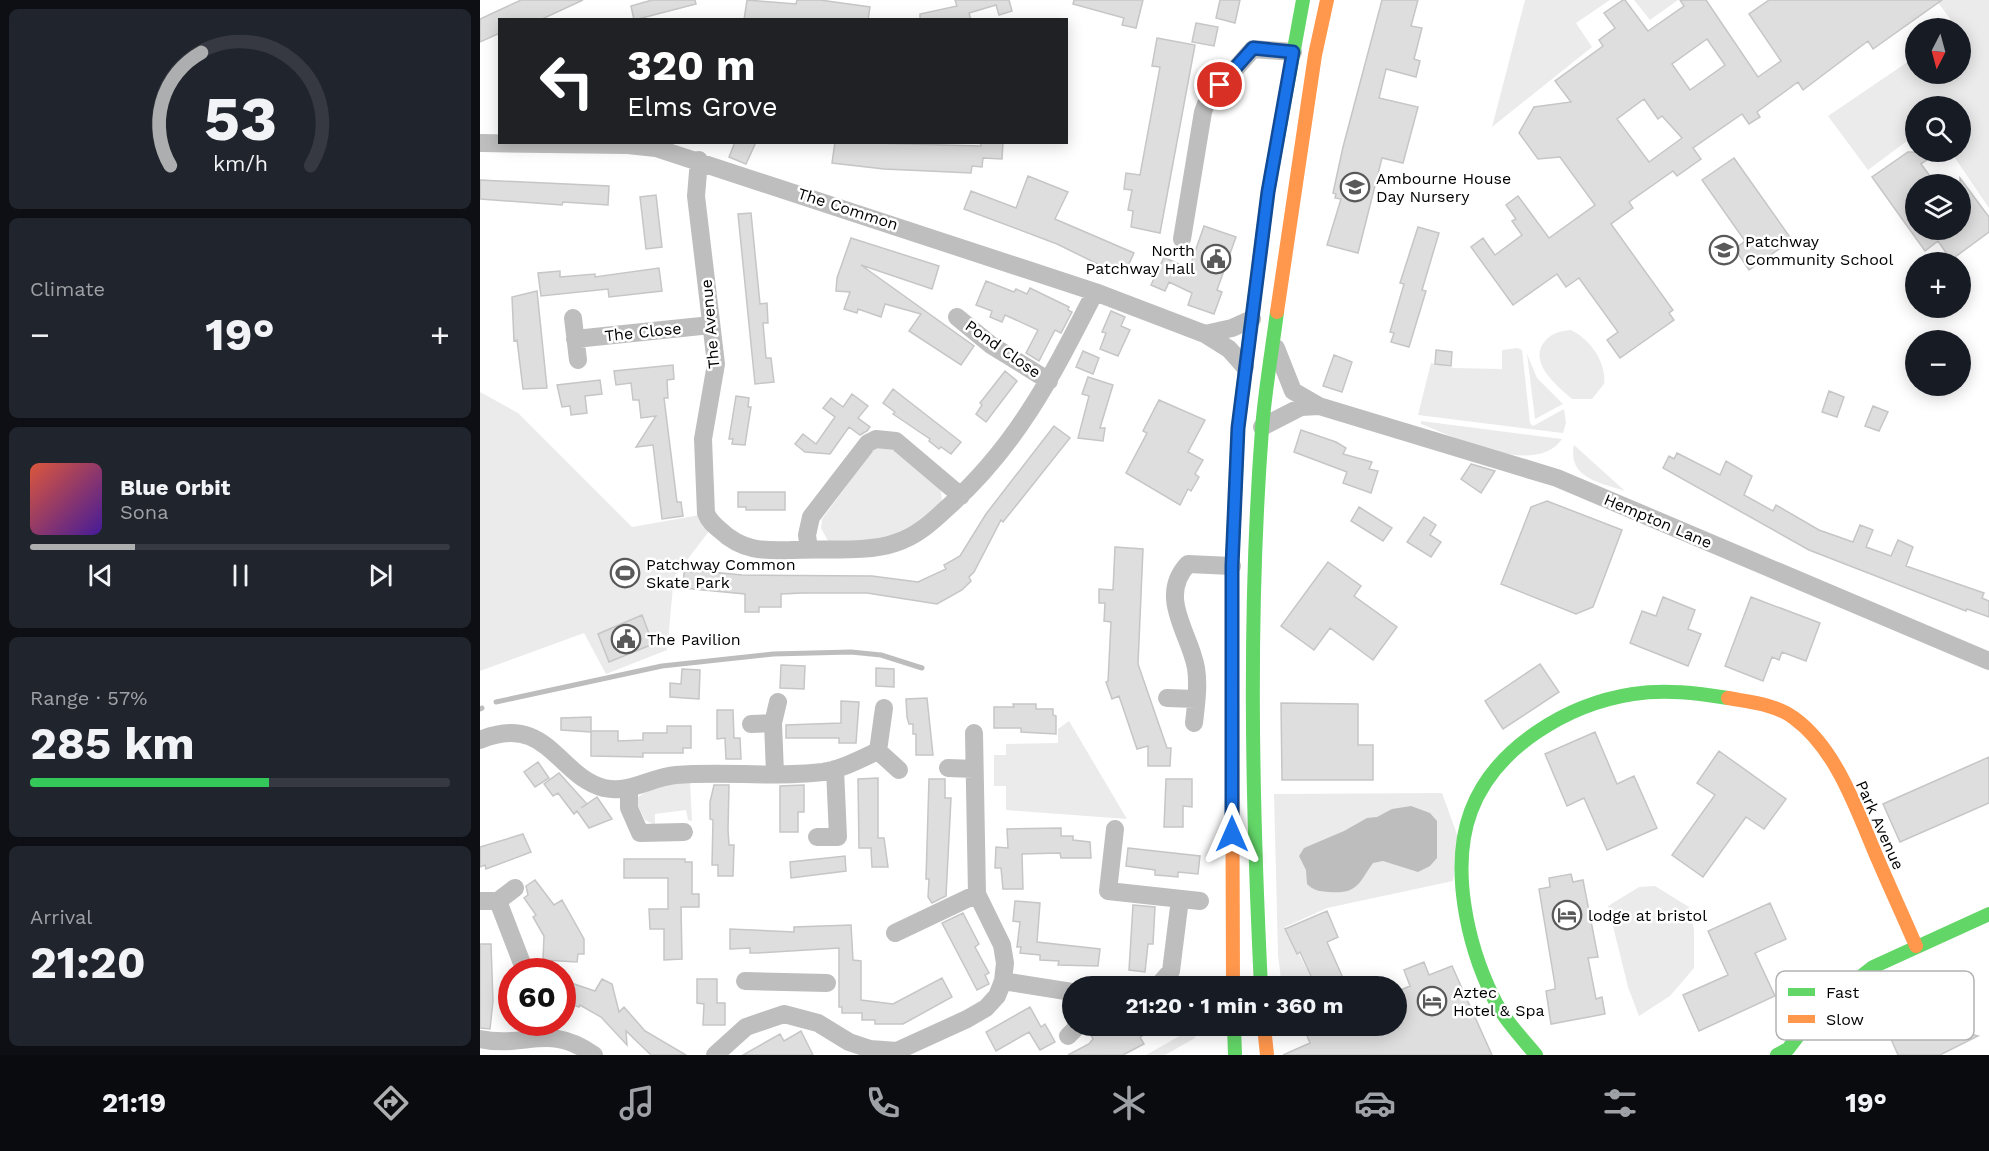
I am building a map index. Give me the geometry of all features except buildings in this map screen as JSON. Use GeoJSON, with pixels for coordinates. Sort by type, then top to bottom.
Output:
{"type":"FeatureCollection","features":[{"type":"Feature","properties":{"kind":"main road"},"geometry":{"type":"LineString","coordinates":[[1233,976],[1232,566],[1238,428],[1268,192],[1303,0]]}},
{"type":"Feature","properties":{"kind":"main road"},"geometry":{"type":"LineString","coordinates":[[1260,976],[1254,838],[1254,577],[1262,427],[1311,77],[1328,0]]}},
{"type":"Feature","properties":{"kind":"main road","name":"Park Avenue"},"geometry":{"type":"LineString","coordinates":[[1536,1055],[1508,1022],[1492,996],[1471,940],[1464,887],[1467,827],[1479,791],[1510,754],[1539,730],[1591,702],[1630,693],[1690,690],[1778,709],[1801,724],[1821,748],[1847,788],[1916,946]]}},
{"type":"Feature","properties":{"kind":"main road"},"geometry":{"type":"LineString","coordinates":[[1867,971],[1916,946],[1989,914]]}},
{"type":"Feature","properties":{"kind":"main road"},"geometry":{"type":"LineString","coordinates":[[1234,1036],[1235,1055]]}},
{"type":"Feature","properties":{"kind":"main road"},"geometry":{"type":"LineString","coordinates":[[1265,1036],[1267,1055]]}},
{"type":"Feature","properties":{"kind":"main road"},"geometry":{"type":"LineString","coordinates":[[1784,1053],[1794,1040]]}},
{"type":"Feature","properties":{"kind":"street"},"geometry":{"type":"LineString","coordinates":[[1182,239],[1195,218],[1199,131],[1207,101],[1253,48],[1293,52]]}},
{"type":"Feature","properties":{"kind":"street","name":"The Common"},"geometry":{"type":"LineString","coordinates":[[480,143],[498,143]]}},
{"type":"Feature","properties":{"kind":"street","name":"The Common"},"geometry":{"type":"LineString","coordinates":[[554,144],[628,145],[656,148],[699,160],[1095,292],[1205,334],[1229,349],[1245,367]]}},
{"type":"Feature","properties":{"kind":"street","name":"The Avenue"},"geometry":{"type":"LineString","coordinates":[[699,160],[696,196],[715,378],[705,413],[702,439],[706,513],[708,520],[733,542],[758,551],[887,546],[898,543],[925,528],[960,496],[1022,427],[1049,381],[1095,292]]}},
{"type":"Feature","properties":{"kind":"street","name":"Pond Close"},"geometry":{"type":"LineString","coordinates":[[957,317],[991,345],[1049,381]]}},
{"type":"Feature","properties":{"kind":"street"},"geometry":{"type":"LineString","coordinates":[[573,318],[578,360]]}},
{"type":"Feature","properties":{"kind":"street"},"geometry":{"type":"LineString","coordinates":[[1205,334],[1232,328],[1252,319]]}},
{"type":"Feature","properties":{"kind":"street","name":"The Close"},"geometry":{"type":"LineString","coordinates":[[575,339],[711,325]]}},
{"type":"Feature","properties":{"kind":"street","name":"Hempton Lane"},"geometry":{"type":"LineString","coordinates":[[1274,341],[1293,391],[1319,406],[1557,478],[1989,661]]}},
{"type":"Feature","properties":{"kind":"street","name":"Hempton Lane"},"geometry":{"type":"LineString","coordinates":[[1262,427],[1301,407],[1319,406]]}},
{"type":"Feature","properties":{"kind":"street"},"geometry":{"type":"LineString","coordinates":[[809,549],[807,535],[811,517],[868,443],[876,439],[896,441],[960,496]]}},
{"type":"Feature","properties":{"kind":"street"},"geometry":{"type":"LineString","coordinates":[[1194,723],[1196,666],[1177,610],[1174,591],[1176,579],[1188,564],[1232,566]]}},
{"type":"Feature","properties":{"kind":"street"},"geometry":{"type":"LineString","coordinates":[[1167,698],[1196,699]]}},
{"type":"Feature","properties":{"kind":"street"},"geometry":{"type":"LineString","coordinates":[[775,774],[773,723],[778,702]]}},
{"type":"Feature","properties":{"kind":"street"},"geometry":{"type":"LineString","coordinates":[[878,751],[884,708]]}},
{"type":"Feature","properties":{"kind":"street"},"geometry":{"type":"LineString","coordinates":[[751,724],[773,723]]}},
{"type":"Feature","properties":{"kind":"street"},"geometry":{"type":"LineString","coordinates":[[480,740],[491,735],[511,733],[527,736],[543,742],[589,781],[605,788],[629,789],[674,775],[775,774],[835,769],[878,751]]}},
{"type":"Feature","properties":{"kind":"street"},"geometry":{"type":"LineString","coordinates":[[715,1055],[746,1027],[784,1014],[818,1023],[849,1042],[870,1049],[914,1050],[986,1008],[997,996],[1003,981],[1005,963],[1002,945],[977,894],[974,733]]}},
{"type":"Feature","properties":{"kind":"street"},"geometry":{"type":"LineString","coordinates":[[878,751],[899,770]]}},
{"type":"Feature","properties":{"kind":"street"},"geometry":{"type":"LineString","coordinates":[[948,768],[974,768]]}},
{"type":"Feature","properties":{"kind":"street"},"geometry":{"type":"LineString","coordinates":[[818,837],[838,837],[835,769]]}},
{"type":"Feature","properties":{"kind":"street"},"geometry":{"type":"LineString","coordinates":[[629,789],[629,808],[638,841],[684,832]]}},
{"type":"Feature","properties":{"kind":"street"},"geometry":{"type":"LineString","coordinates":[[1115,829],[1108,891],[1200,901]]}},
{"type":"Feature","properties":{"kind":"street"},"geometry":{"type":"LineString","coordinates":[[515,888],[489,901],[519,958]]}},
{"type":"Feature","properties":{"kind":"street"},"geometry":{"type":"LineString","coordinates":[[895,933],[977,894]]}},
{"type":"Feature","properties":{"kind":"street"},"geometry":{"type":"LineString","coordinates":[[1167,976],[1171,971],[1180,899]]}},
{"type":"Feature","properties":{"kind":"street"},"geometry":{"type":"LineString","coordinates":[[745,981],[827,983]]}},
{"type":"Feature","properties":{"kind":"street"},"geometry":{"type":"LineString","coordinates":[[1003,981],[1062,990]]}},
{"type":"Feature","properties":{"kind":"street"},"geometry":{"type":"LineString","coordinates":[[784,982],[784,1014]]}},
{"type":"Feature","properties":{"kind":"street"},"geometry":{"type":"LineString","coordinates":[[480,1039],[498,1035]]}},
{"type":"Feature","properties":{"kind":"street"},"geometry":{"type":"LineString","coordinates":[[550,1036],[577,1043],[594,1055]]}},
{"type":"Feature","properties":{"kind":"shaded area"},"geometry":{"type":"Polygon","coordinates":[[[1525,0],[1610,0],[1576,23],[1592,47],[1492,127],[1525,0]]]}},
{"type":"Feature","properties":{"kind":"shaded area"},"geometry":{"type":"Polygon","coordinates":[[[1634,0],[1678,0],[1650,20],[1634,0]]]}},
{"type":"Feature","properties":{"kind":"shaded area"},"geometry":{"type":"Polygon","coordinates":[[[1936,0],[1989,0],[1989,208],[1971,181],[1971,174],[1966,174],[1958,162],[1971,162],[1971,96],[1905,96],[1905,142],[1868,170],[1828,116],[1905,64],[1905,84],[1971,84],[1971,18],[1950,18],[1936,0]]]}},
{"type":"Feature","properties":{"kind":"shaded area"},"geometry":{"type":"Polygon","coordinates":[[[1571,330],[1591,346],[1603,368],[1604,384],[1592,399],[1572,399],[1552,380],[1542,365],[1540,349],[1545,341],[1556,333],[1571,330]]]}},
{"type":"Feature","properties":{"kind":"shaded area"},"geometry":{"type":"Polygon","coordinates":[[[1517,348],[1522,350],[1530,423],[1533,426],[1564,409],[1566,423],[1563,433],[1418,415],[1431,363],[1454,368],[1502,369],[1502,350],[1517,348]]]}},
{"type":"Feature","properties":{"kind":"shaded area"},"geometry":{"type":"Polygon","coordinates":[[[1527,354],[1537,378],[1563,404],[1535,419],[1527,354]]]}},
{"type":"Feature","properties":{"kind":"shaded area"},"geometry":{"type":"Polygon","coordinates":[[[480,392],[518,413],[632,527],[700,515],[710,530],[674,577],[667,650],[606,674],[584,633],[480,671],[480,392]]]}},
{"type":"Feature","properties":{"kind":"shaded area"},"geometry":{"type":"Polygon","coordinates":[[[1421,421],[1562,439],[1550,450],[1533,455],[1514,455],[1473,445],[1421,424],[1421,421]]]}},
{"type":"Feature","properties":{"kind":"shaded area"},"geometry":{"type":"Polygon","coordinates":[[[887,445],[941,489],[942,503],[905,533],[884,540],[828,541],[821,528],[822,519],[874,449],[887,445]]]}},
{"type":"Feature","properties":{"kind":"shaded area"},"geometry":{"type":"Polygon","coordinates":[[[1574,445],[1625,491],[1596,482],[1581,472],[1573,456],[1574,445]]]}},
{"type":"Feature","properties":{"kind":"shaded area"},"geometry":{"type":"Polygon","coordinates":[[[1069,721],[1127,819],[1006,810],[1006,786],[994,786],[994,755],[1006,755],[1006,744],[1058,743],[1058,729],[1069,721]]]}},
{"type":"Feature","properties":{"kind":"shaded area"},"geometry":{"type":"Polygon","coordinates":[[[690,781],[692,821],[688,820],[686,810],[655,814],[655,825],[645,820],[637,804],[638,797],[654,787],[690,781]]]}},
{"type":"Feature","properties":{"kind":"shaded area"},"geometry":{"type":"Polygon","coordinates":[[[1442,793],[1459,840],[1453,881],[1327,908],[1285,927],[1310,976],[1281,976],[1278,955],[1274,794],[1442,793]]]}},
{"type":"Feature","properties":{"kind":"shaded area"},"geometry":{"type":"Polygon","coordinates":[[[1411,806],[1430,813],[1437,821],[1437,858],[1430,866],[1418,872],[1383,861],[1373,863],[1360,882],[1346,891],[1319,891],[1307,884],[1306,870],[1299,856],[1304,848],[1344,831],[1367,818],[1377,817],[1392,809],[1411,806]]]}},
{"type":"Feature","properties":{"kind":"shaded area"},"geometry":{"type":"Polygon","coordinates":[[[1655,886],[1689,907],[1694,930],[1694,968],[1670,996],[1639,1016],[1628,987],[1608,906],[1639,887],[1655,886]]]}},
{"type":"Feature","properties":{"kind":"shaded area"},"geometry":{"type":"Polygon","coordinates":[[[1179,1036],[1195,1036],[1165,1055],[1146,1055],[1179,1036]]]}},
{"type":"Feature","properties":{"kind":"waterway"},"geometry":{"type":"LineString","coordinates":[[496,702],[662,666],[773,654],[851,652],[881,655],[922,668]]}},
{"type":"Feature","properties":{"kind":"traffic: fast"},"geometry":{"type":"LineString","coordinates":[[1232,666],[1232,566],[1238,428],[1268,192],[1303,0]]}},
{"type":"Feature","properties":{"kind":"traffic: fast"},"geometry":{"type":"LineString","coordinates":[[1261,976],[1255,847],[1253,638],[1262,429],[1277,312]]}},
{"type":"Feature","properties":{"kind":"traffic: fast"},"geometry":{"type":"LineString","coordinates":[[1536,1055],[1497,1005],[1484,976],[1469,930],[1464,905],[1462,856],[1471,811],[1482,788],[1497,767],[1537,732],[1560,719],[1608,699],[1657,692],[1681,692],[1728,698]]}},
{"type":"Feature","properties":{"kind":"traffic: fast"},"geometry":{"type":"LineString","coordinates":[[1868,971],[1989,914]]}},
{"type":"Feature","properties":{"kind":"traffic: fast"},"geometry":{"type":"LineString","coordinates":[[1234,1036],[1235,1055]]}},
{"type":"Feature","properties":{"kind":"traffic: fast"},"geometry":{"type":"LineString","coordinates":[[1777,1055],[1788,1049],[1795,1040]]}},
{"type":"Feature","properties":{"kind":"traffic: slow"},"geometry":{"type":"LineString","coordinates":[[1277,312],[1315,55],[1327,0]]}},
{"type":"Feature","properties":{"kind":"traffic: slow"},"geometry":{"type":"LineString","coordinates":[[1232,666],[1233,976]]}},
{"type":"Feature","properties":{"kind":"traffic: slow"},"geometry":{"type":"LineString","coordinates":[[1728,698],[1762,704],[1787,713],[1809,731],[1823,747],[1845,784],[1916,946]]}},
{"type":"Feature","properties":{"kind":"traffic: slow"},"geometry":{"type":"LineString","coordinates":[[1265,1036],[1267,1055]]}},
{"type":"Feature","properties":{"kind":"place","name":"Ambourne House Day Nursery"},"geometry":{"type":"Point","coordinates":[1355,187]}},
{"type":"Feature","properties":{"kind":"place","name":"Patchway Community School"},"geometry":{"type":"Point","coordinates":[1724,250]}},
{"type":"Feature","properties":{"kind":"place","name":"North Patchway Hall"},"geometry":{"type":"Point","coordinates":[1216,259]}},
{"type":"Feature","properties":{"kind":"place","name":"Patchway Common Skate Park"},"geometry":{"type":"Point","coordinates":[625,573]}},
{"type":"Feature","properties":{"kind":"place","name":"The Pavilion"},"geometry":{"type":"Point","coordinates":[626,639]}},
{"type":"Feature","properties":{"kind":"place","name":"lodge at bristol"},"geometry":{"type":"Point","coordinates":[1567,915]}},
{"type":"Feature","properties":{"kind":"place","name":"Aztec Hotel & Spa"},"geometry":{"type":"Point","coordinates":[1432,1001]}},
{"type":"Feature","properties":{"kind":"route"},"geometry":{"type":"LineString","coordinates":[[1220,85],[1253,48],[1293,52],[1268,192],[1238,428],[1232,566],[1232,834]]}}]}
